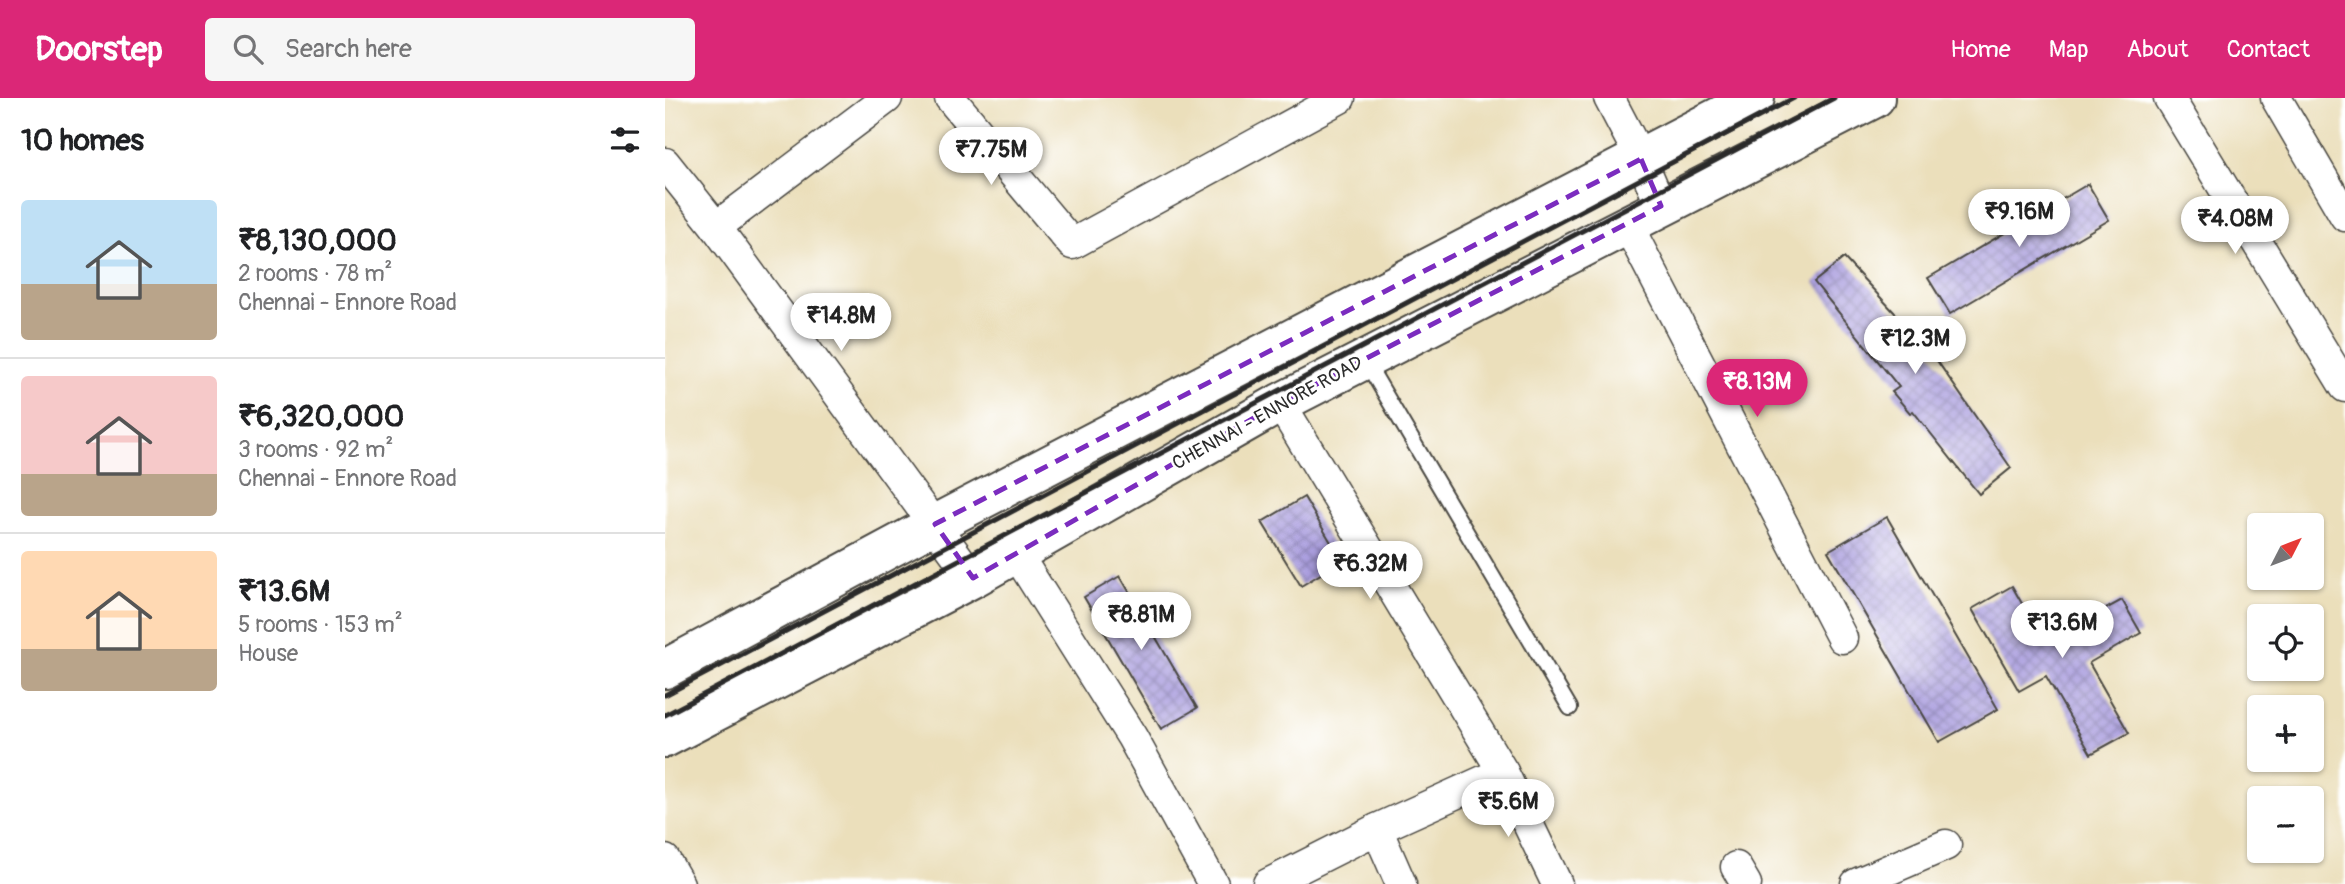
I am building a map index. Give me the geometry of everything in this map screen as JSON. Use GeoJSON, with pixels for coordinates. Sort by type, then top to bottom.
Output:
{"type":"FeatureCollection","features":[{"type":"Feature","properties":{"kind":"main road"},"geometry":{"type":"LineString","coordinates":[[665,669],[935,524],[1755,98]]}},
{"type":"Feature","properties":{"kind":"main road","name":"CHENNAI - ENNORE ROAD"},"geometry":{"type":"LineString","coordinates":[[665,738],[973,578],[1280,403],[1875,98]]}},
{"type":"Feature","properties":{"kind":"street"},"geometry":{"type":"LineString","coordinates":[[716,227],[887,98]]}},
{"type":"Feature","properties":{"kind":"street"},"geometry":{"type":"LineString","coordinates":[[950,98],[1072,244],[1339,98]]}},
{"type":"Feature","properties":{"kind":"street"},"geometry":{"type":"LineString","coordinates":[[1609,98],[1641,159],[1661,206]]}},
{"type":"Feature","properties":{"kind":"street"},"geometry":{"type":"LineString","coordinates":[[2169,98],[2345,387]]}},
{"type":"Feature","properties":{"kind":"street"},"geometry":{"type":"LineString","coordinates":[[2276,98],[2345,216]]}},
{"type":"Feature","properties":{"kind":"street"},"geometry":{"type":"LineString","coordinates":[[667,168],[716,227],[973,578]]}},
{"type":"Feature","properties":{"kind":"street"},"geometry":{"type":"LineString","coordinates":[[1627,224],[1842,638]]}},
{"type":"Feature","properties":{"kind":"street"},"geometry":{"type":"LineString","coordinates":[[1280,403],[1503,772],[1557,884]]}},
{"type":"Feature","properties":{"kind":"street"},"geometry":{"type":"LineString","coordinates":[[1016,553],[1132,737],[1213,884]]}},
{"type":"Feature","properties":{"kind":"street"},"geometry":{"type":"LineString","coordinates":[[1268,884],[1377,829],[1503,772]]}},
{"type":"Feature","properties":{"kind":"street"},"geometry":{"type":"LineString","coordinates":[[1377,829],[1401,884]]}},
{"type":"Feature","properties":{"kind":"street"},"geometry":{"type":"LineString","coordinates":[[1856,884],[1946,845]]}},
{"type":"Feature","properties":{"kind":"street"},"geometry":{"type":"LineString","coordinates":[[665,859],[679,884]]}},
{"type":"Feature","properties":{"kind":"lane"},"geometry":{"type":"LineString","coordinates":[[1364,359],[1570,708]]}},
{"type":"Feature","properties":{"kind":"highlighted area"},"geometry":{"type":"Polygon","coordinates":[[[1641,159],[1661,206],[1280,403],[973,578],[935,524],[1641,159]]]}},
{"type":"Feature","properties":{"kind":"building"},"geometry":{"type":"Polygon","coordinates":[[[2088,184],[2109,220],[1950,314],[1928,278],[2088,184]]]}},
{"type":"Feature","properties":{"kind":"building"},"geometry":{"type":"Polygon","coordinates":[[[1844,258],[1931,352],[2011,468],[1979,494],[1913,411],[1910,413],[1892,392],[1899,387],[1814,282],[1844,258]]]}},
{"type":"Feature","properties":{"kind":"building"},"geometry":{"type":"Polygon","coordinates":[[[1304,497],[1342,561],[1301,586],[1262,522],[1304,497]]]}},
{"type":"Feature","properties":{"kind":"building"},"geometry":{"type":"Polygon","coordinates":[[[1887,517],[1998,709],[1939,742],[1828,551],[1887,517]]]}},
{"type":"Feature","properties":{"kind":"building"},"geometry":{"type":"Polygon","coordinates":[[[1120,576],[1197,708],[1161,729],[1084,597],[1120,576]]]}},
{"type":"Feature","properties":{"kind":"building"},"geometry":{"type":"Polygon","coordinates":[[[2012,586],[2042,639],[2069,624],[2071,628],[2122,600],[2141,633],[2089,663],[2129,733],[2091,754],[2046,676],[2019,691],[1972,609],[2012,586]]]}},
{"type":"Feature","properties":{"kind":"railway"},"geometry":{"type":"LineString","coordinates":[[665,695],[1794,98]]}},
{"type":"Feature","properties":{"kind":"railway"},"geometry":{"type":"LineString","coordinates":[[665,715],[1834,98]]}}]}
